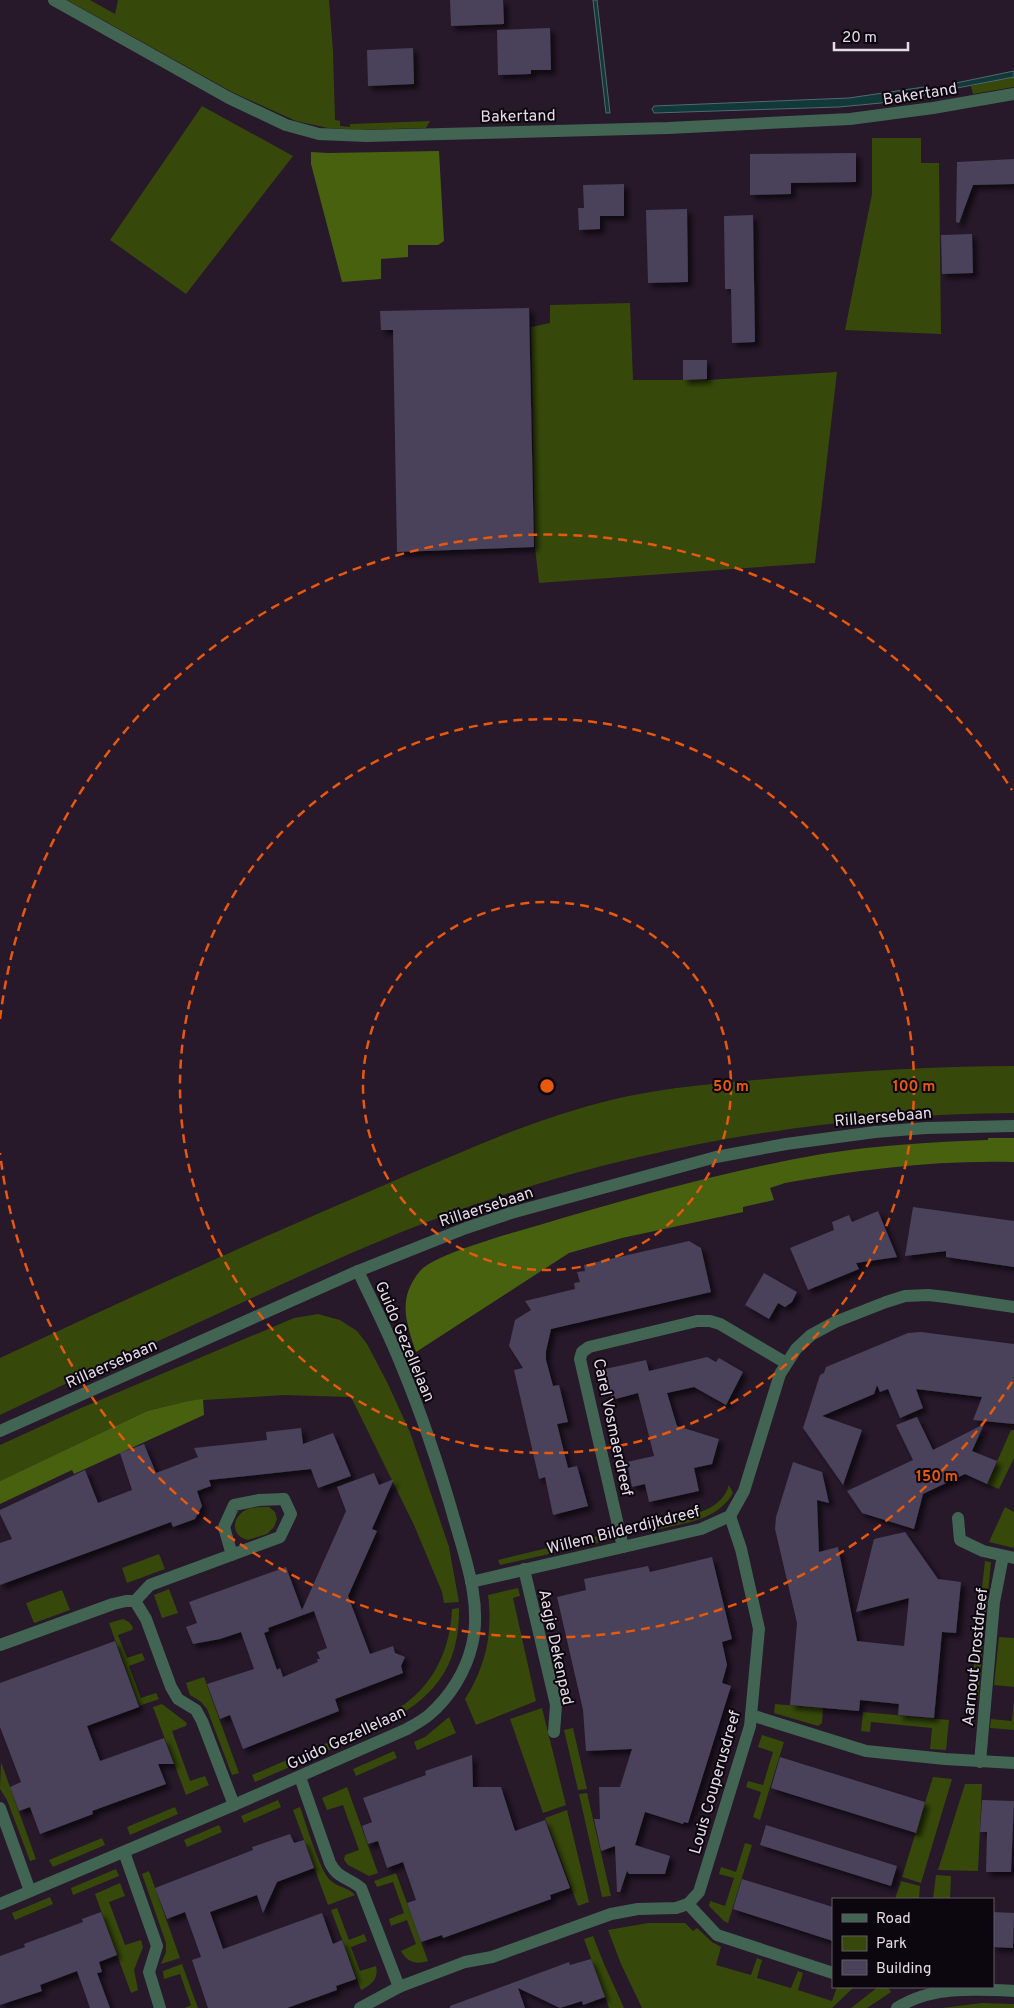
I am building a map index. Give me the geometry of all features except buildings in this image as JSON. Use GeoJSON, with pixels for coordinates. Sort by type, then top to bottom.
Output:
{"type":"FeatureCollection","features":[{"type":"Feature","properties":{"kind":"street","name":"Bakertand"},"geometry":{"type":"LineString","coordinates":[[54,0],[229,98],[286,125],[320,134],[366,136],[656,128],[850,119],[933,108],[1014,94]]}},
{"type":"Feature","properties":{"kind":"street","name":"Rillaersebaan"},"geometry":{"type":"LineString","coordinates":[[0,1431],[358,1270],[502,1216],[716,1157],[875,1132],[926,1128],[1014,1126]]}},
{"type":"Feature","properties":{"kind":"street","name":"Guido Gezellelaan"},"geometry":{"type":"LineString","coordinates":[[0,1904],[300,1777],[407,1729],[429,1715],[449,1692],[462,1673],[472,1644],[475,1615],[471,1582],[442,1476],[425,1426],[402,1366],[358,1270]]}},
{"type":"Feature","properties":{"kind":"street"},"geometry":{"type":"LineString","coordinates":[[730,1516],[744,1490],[780,1374],[796,1349],[811,1335],[822,1328],[905,1296],[946,1297],[1014,1307]]}},
{"type":"Feature","properties":{"kind":"street","name":"Carel Vosmaerdreef"},"geometry":{"type":"LineString","coordinates":[[623,1546],[580,1359],[582,1352],[588,1347],[697,1321],[710,1321],[720,1324],[786,1363]]}},
{"type":"Feature","properties":{"kind":"street"},"geometry":{"type":"LineString","coordinates":[[0,1645],[113,1604],[135,1601],[150,1585],[232,1555],[280,1537],[291,1514],[284,1499],[259,1500],[234,1505],[224,1527],[232,1555]]}},
{"type":"Feature","properties":{"kind":"street","name":"Willem Bilderdijkdreef"},"geometry":{"type":"LineString","coordinates":[[471,1582],[701,1528],[730,1516]]}},
{"type":"Feature","properties":{"kind":"street","name":"Louis Couperusdreef"},"geometry":{"type":"LineString","coordinates":[[688,1904],[699,1892],[750,1726],[758,1621],[741,1549],[730,1516]]}},
{"type":"Feature","properties":{"kind":"street","name":"Aarnout Drostdreef"},"geometry":{"type":"LineString","coordinates":[[958,1518],[960,1540],[983,1551],[1009,1557],[994,1602],[980,1762]]}},
{"type":"Feature","properties":{"kind":"street","name":"Aagje Dekenpad"},"geometry":{"type":"LineString","coordinates":[[524,1569],[556,1705],[554,1732]]}},
{"type":"Feature","properties":{"kind":"street"},"geometry":{"type":"LineString","coordinates":[[135,1601],[146,1619],[171,1687],[178,1699],[196,1710],[202,1721],[234,1805]]}},
{"type":"Feature","properties":{"kind":"street"},"geometry":{"type":"LineString","coordinates":[[751,1715],[866,1750],[980,1762],[1014,1763]]}},
{"type":"Feature","properties":{"kind":"street"},"geometry":{"type":"LineString","coordinates":[[300,1777],[330,1863],[335,1872],[341,1877],[354,1882],[361,1888],[399,1987]]}},
{"type":"Feature","properties":{"kind":"street"},"geometry":{"type":"LineString","coordinates":[[0,1808],[30,1891]]}},
{"type":"Feature","properties":{"kind":"street"},"geometry":{"type":"LineString","coordinates":[[124,1852],[157,1946],[149,1972],[160,2008]]}},
{"type":"Feature","properties":{"kind":"street"},"geometry":{"type":"LineString","coordinates":[[360,2008],[399,1987],[465,1962],[492,1957],[611,1914],[638,1909],[676,1908],[688,1904],[717,1935],[832,1973]]}},
{"type":"Feature","properties":{"kind":"street"},"geometry":{"type":"LineString","coordinates":[[897,2008],[909,2000],[939,1993],[987,1990],[1014,1991]]}},
{"type":"Feature","properties":{"kind":"green space"},"geometry":{"type":"Polygon","coordinates":[[[67,0],[90,0],[115,14],[118,0],[329,0],[335,120],[340,121],[340,126],[350,127],[350,124],[430,121],[426,128],[360,130],[328,128],[296,121],[232,92],[67,0]]]}},
{"type":"Feature","properties":{"kind":"green space"},"geometry":{"type":"Polygon","coordinates":[[[1014,77],[1014,87],[973,94],[971,86],[1014,77]]]}},
{"type":"Feature","properties":{"kind":"green space"},"geometry":{"type":"Polygon","coordinates":[[[202,106],[293,156],[186,294],[110,240],[202,106]]]}},
{"type":"Feature","properties":{"kind":"green space"},"geometry":{"type":"Polygon","coordinates":[[[872,138],[921,138],[921,163],[939,163],[941,334],[845,330],[872,194],[872,138]]]}},
{"type":"Feature","properties":{"kind":"green space"},"geometry":{"type":"Polygon","coordinates":[[[439,151],[444,241],[438,245],[408,245],[408,257],[381,259],[381,279],[342,282],[311,164],[311,152],[439,151]]]}},
{"type":"Feature","properties":{"kind":"green space"},"geometry":{"type":"Polygon","coordinates":[[[630,303],[633,380],[708,380],[837,372],[815,563],[539,583],[535,547],[531,327],[550,323],[550,305],[630,303]]]}},
{"type":"Feature","properties":{"kind":"green space"},"geometry":{"type":"Polygon","coordinates":[[[1014,1066],[1014,1113],[883,1119],[752,1135],[623,1161],[560,1178],[464,1208],[398,1233],[334,1261],[0,1415],[0,1358],[190,1270],[334,1207],[478,1145],[544,1120],[611,1100],[695,1086],[867,1071],[1014,1066]]]}},
{"type":"Feature","properties":{"kind":"green space"},"geometry":{"type":"Polygon","coordinates":[[[988,1138],[1014,1138],[1014,1162],[956,1162],[899,1166],[785,1183],[770,1188],[774,1200],[743,1207],[743,1212],[622,1238],[569,1253],[416,1352],[407,1321],[406,1301],[408,1291],[420,1271],[428,1264],[457,1251],[607,1205],[750,1168],[863,1148],[988,1140],[988,1138]]]}},
{"type":"Feature","properties":{"kind":"green space"},"geometry":{"type":"Polygon","coordinates":[[[318,1314],[340,1320],[357,1331],[367,1344],[387,1382],[410,1432],[449,1547],[459,1602],[444,1603],[442,1592],[414,1525],[351,1397],[284,1395],[188,1401],[147,1411],[0,1481],[0,1445],[81,1408],[294,1318],[318,1314]]]}},
{"type":"Feature","properties":{"kind":"green space"},"geometry":{"type":"Polygon","coordinates":[[[203,1399],[204,1415],[74,1474],[72,1470],[0,1504],[0,1481],[147,1411],[203,1399]]]}},
{"type":"Feature","properties":{"kind":"green space"},"geometry":{"type":"Polygon","coordinates":[[[1011,1430],[1014,1430],[1014,1458],[999,1489],[987,1484],[1011,1430]]]}},
{"type":"Feature","properties":{"kind":"green space"},"geometry":{"type":"Polygon","coordinates":[[[729,1485],[733,1493],[718,1510],[688,1523],[655,1530],[653,1523],[708,1509],[724,1495],[729,1485]]]}},
{"type":"Feature","properties":{"kind":"green space"},"geometry":{"type":"Polygon","coordinates":[[[269,1507],[275,1512],[277,1519],[274,1527],[267,1534],[248,1540],[238,1534],[235,1530],[236,1520],[243,1512],[253,1508],[269,1507]]]}},
{"type":"Feature","properties":{"kind":"green space"},"geometry":{"type":"Polygon","coordinates":[[[1005,1507],[1014,1512],[1014,1548],[989,1542],[1005,1507]]]}},
{"type":"Feature","properties":{"kind":"green space"},"geometry":{"type":"Polygon","coordinates":[[[610,1533],[611,1540],[500,1565],[498,1560],[610,1533]]]}},
{"type":"Feature","properties":{"kind":"green space"},"geometry":{"type":"Polygon","coordinates":[[[159,1554],[165,1569],[127,1583],[122,1568],[159,1554]]]}},
{"type":"Feature","properties":{"kind":"green space"},"geometry":{"type":"Polygon","coordinates":[[[985,1561],[991,1562],[985,1623],[978,1623],[985,1561]]]}},
{"type":"Feature","properties":{"kind":"green space"},"geometry":{"type":"Polygon","coordinates":[[[518,1588],[520,1596],[513,1598],[536,1701],[476,1725],[465,1699],[478,1674],[486,1649],[489,1623],[488,1595],[518,1588]]]}},
{"type":"Feature","properties":{"kind":"green space"},"geometry":{"type":"Polygon","coordinates":[[[169,1589],[178,1613],[162,1618],[154,1595],[169,1589]]]}},
{"type":"Feature","properties":{"kind":"green space"},"geometry":{"type":"Polygon","coordinates":[[[62,1590],[70,1610],[34,1623],[26,1603],[62,1590]]]}},
{"type":"Feature","properties":{"kind":"green space"},"geometry":{"type":"Polygon","coordinates":[[[459,1608],[458,1630],[454,1649],[448,1666],[439,1681],[414,1706],[379,1727],[376,1720],[408,1702],[421,1690],[431,1676],[440,1662],[446,1645],[452,1609],[459,1608]]]}},
{"type":"Feature","properties":{"kind":"green space"},"geometry":{"type":"Polygon","coordinates":[[[123,1619],[133,1627],[132,1630],[118,1635],[127,1658],[142,1653],[145,1660],[129,1666],[141,1698],[156,1693],[159,1699],[139,1706],[109,1623],[123,1619]]]}},
{"type":"Feature","properties":{"kind":"green space"},"geometry":{"type":"Polygon","coordinates":[[[999,1637],[1014,1638],[1014,1687],[994,1685],[999,1637]]]}},
{"type":"Feature","properties":{"kind":"green space"},"geometry":{"type":"Polygon","coordinates":[[[976,1641],[983,1641],[978,1701],[971,1700],[976,1641]]]}},
{"type":"Feature","properties":{"kind":"green space"},"geometry":{"type":"Polygon","coordinates":[[[204,1677],[239,1773],[232,1775],[207,1709],[200,1701],[190,1695],[186,1683],[204,1677]]]}},
{"type":"Feature","properties":{"kind":"green space"},"geometry":{"type":"Polygon","coordinates":[[[1014,1701],[1014,1730],[990,1728],[991,1719],[1012,1721],[1014,1701]]]}},
{"type":"Feature","properties":{"kind":"green space"},"geometry":{"type":"Polygon","coordinates":[[[162,1704],[187,1723],[186,1726],[172,1731],[190,1781],[205,1776],[209,1785],[186,1795],[153,1707],[162,1704]]]}},
{"type":"Feature","properties":{"kind":"green space"},"geometry":{"type":"Polygon","coordinates":[[[775,1704],[823,1708],[822,1723],[818,1726],[774,1713],[775,1704]]]}},
{"type":"Feature","properties":{"kind":"green space"},"geometry":{"type":"Polygon","coordinates":[[[542,1708],[566,1805],[543,1813],[510,1719],[542,1708]]]}},
{"type":"Feature","properties":{"kind":"green space"},"geometry":{"type":"Polygon","coordinates":[[[863,1712],[949,1720],[946,1750],[930,1749],[932,1728],[871,1722],[870,1732],[861,1731],[863,1712]]]}},
{"type":"Feature","properties":{"kind":"green space"},"geometry":{"type":"Polygon","coordinates":[[[449,1717],[456,1733],[417,1750],[414,1742],[425,1737],[449,1717]]]}},
{"type":"Feature","properties":{"kind":"green space"},"geometry":{"type":"Polygon","coordinates":[[[573,1728],[587,1789],[578,1790],[564,1730],[573,1728]]]}},
{"type":"Feature","properties":{"kind":"green space"},"geometry":{"type":"Polygon","coordinates":[[[347,1735],[350,1741],[313,1757],[310,1750],[347,1735]]]}},
{"type":"Feature","properties":{"kind":"green space"},"geometry":{"type":"Polygon","coordinates":[[[762,1735],[784,1742],[760,1820],[753,1817],[761,1792],[746,1787],[748,1781],[763,1785],[773,1752],[758,1747],[762,1735]]]}},
{"type":"Feature","properties":{"kind":"green space"},"geometry":{"type":"Polygon","coordinates":[[[394,1751],[397,1758],[356,1776],[353,1769],[394,1751]]]}},
{"type":"Feature","properties":{"kind":"green space"},"geometry":{"type":"Polygon","coordinates":[[[289,1759],[292,1766],[255,1782],[252,1775],[289,1759]]]}},
{"type":"Feature","properties":{"kind":"green space"},"geometry":{"type":"Polygon","coordinates":[[[1,1762],[36,1859],[30,1861],[7,1800],[0,1789],[1,1762]]]}},
{"type":"Feature","properties":{"kind":"green space"},"geometry":{"type":"Polygon","coordinates":[[[933,1777],[952,1779],[921,1883],[902,1877],[933,1777]]]}},
{"type":"Feature","properties":{"kind":"green space"},"geometry":{"type":"Polygon","coordinates":[[[965,1784],[982,1784],[978,1871],[938,1870],[965,1784]]]}},
{"type":"Feature","properties":{"kind":"green space"},"geometry":{"type":"Polygon","coordinates":[[[347,1787],[378,1873],[369,1876],[348,1865],[344,1860],[345,1855],[359,1850],[343,1805],[327,1810],[322,1798],[347,1787]]]}},
{"type":"Feature","properties":{"kind":"green space"},"geometry":{"type":"Polygon","coordinates":[[[587,1793],[611,1896],[602,1897],[579,1794],[587,1793]]]}},
{"type":"Feature","properties":{"kind":"green space"},"geometry":{"type":"Polygon","coordinates":[[[278,1800],[281,1807],[244,1823],[241,1816],[278,1800]]]}},
{"type":"Feature","properties":{"kind":"green space"},"geometry":{"type":"Polygon","coordinates":[[[175,1807],[178,1814],[130,1835],[127,1827],[175,1807]]]}},
{"type":"Feature","properties":{"kind":"green space"},"geometry":{"type":"Polygon","coordinates":[[[300,1807],[325,1873],[332,1882],[355,1895],[328,1905],[293,1810],[300,1807]]]}},
{"type":"Feature","properties":{"kind":"green space"},"geometry":{"type":"Polygon","coordinates":[[[567,1810],[589,1902],[578,1906],[545,1818],[567,1810]]]}},
{"type":"Feature","properties":{"kind":"green space"},"geometry":{"type":"Polygon","coordinates":[[[219,1825],[222,1832],[187,1847],[184,1840],[219,1825]]]}},
{"type":"Feature","properties":{"kind":"green space"},"geometry":{"type":"Polygon","coordinates":[[[102,1838],[105,1845],[53,1867],[49,1860],[102,1838]]]}},
{"type":"Feature","properties":{"kind":"green space"},"geometry":{"type":"Polygon","coordinates":[[[745,1843],[752,1845],[728,1923],[709,1906],[710,1901],[725,1906],[734,1878],[719,1874],[721,1867],[736,1872],[745,1843]]]}},
{"type":"Feature","properties":{"kind":"green space"},"geometry":{"type":"Polygon","coordinates":[[[116,1869],[119,1876],[73,1895],[71,1888],[116,1869]]]}},
{"type":"Feature","properties":{"kind":"green space"},"geometry":{"type":"Polygon","coordinates":[[[149,1871],[180,1958],[161,1964],[166,1952],[166,1943],[142,1874],[149,1871]]]}},
{"type":"Feature","properties":{"kind":"green space"},"geometry":{"type":"Polygon","coordinates":[[[396,1873],[428,1961],[412,1962],[403,1955],[401,1951],[416,1944],[407,1920],[391,1926],[389,1919],[404,1913],[393,1882],[377,1887],[374,1881],[396,1873]]]}},
{"type":"Feature","properties":{"kind":"green space"},"geometry":{"type":"Polygon","coordinates":[[[936,1875],[951,1876],[950,1898],[933,1898],[936,1875]]]}},
{"type":"Feature","properties":{"kind":"green space"},"geometry":{"type":"Polygon","coordinates":[[[901,1881],[920,1886],[919,1898],[895,1898],[901,1881]]]}},
{"type":"Feature","properties":{"kind":"green space"},"geometry":{"type":"Polygon","coordinates":[[[120,1883],[125,1896],[109,1902],[125,1945],[141,1940],[143,1947],[134,1970],[138,1990],[131,1993],[95,1894],[120,1883]]]}},
{"type":"Feature","properties":{"kind":"green space"},"geometry":{"type":"Polygon","coordinates":[[[50,1897],[53,1904],[15,1920],[12,1913],[50,1897]]]}},
{"type":"Feature","properties":{"kind":"green space"},"geometry":{"type":"Polygon","coordinates":[[[337,1908],[349,1940],[364,1934],[367,1941],[351,1947],[360,1971],[376,1966],[377,1970],[374,1981],[361,1990],[331,1910],[337,1908]]]}},
{"type":"Feature","properties":{"kind":"green space"},"geometry":{"type":"Polygon","coordinates":[[[648,1923],[685,1923],[693,1931],[697,1928],[712,1942],[721,1947],[716,1965],[751,1975],[757,1958],[762,1960],[757,1978],[791,1988],[798,1971],[803,1973],[798,1990],[832,2001],[837,1988],[853,1988],[832,2008],[642,2008],[621,1964],[608,1930],[648,1923]]]}},
{"type":"Feature","properties":{"kind":"green space"},"geometry":{"type":"Polygon","coordinates":[[[593,1936],[624,2008],[609,2008],[584,1939],[593,1936]]]}},
{"type":"Feature","properties":{"kind":"green space"},"geometry":{"type":"Polygon","coordinates":[[[182,1964],[198,2008],[185,2008],[191,2005],[180,1974],[164,1979],[163,1971],[182,1964]]]}},
{"type":"Feature","properties":{"kind":"green space"},"geometry":{"type":"Polygon","coordinates":[[[877,1988],[889,1988],[891,1992],[867,2008],[851,2008],[877,1988]]]}},
{"type":"Feature","properties":{"kind":"green space"},"geometry":{"type":"Polygon","coordinates":[[[982,2003],[1014,2004],[1014,2008],[942,2008],[982,2003]]]}},
{"type":"Feature","properties":{"kind":"shaded area"},"geometry":{"type":"Polygon","coordinates":[[[593,0],[597,0],[610,113],[606,113],[593,0]]]}},
{"type":"Feature","properties":{"kind":"shaded area"},"geometry":{"type":"Polygon","coordinates":[[[1014,71],[1014,77],[952,89],[950,87],[951,84],[1014,71]]]}},
{"type":"Feature","properties":{"kind":"shaded area"},"geometry":{"type":"Polygon","coordinates":[[[924,87],[928,92],[923,96],[839,107],[654,113],[652,109],[654,106],[849,98],[924,87]]]}}]}
